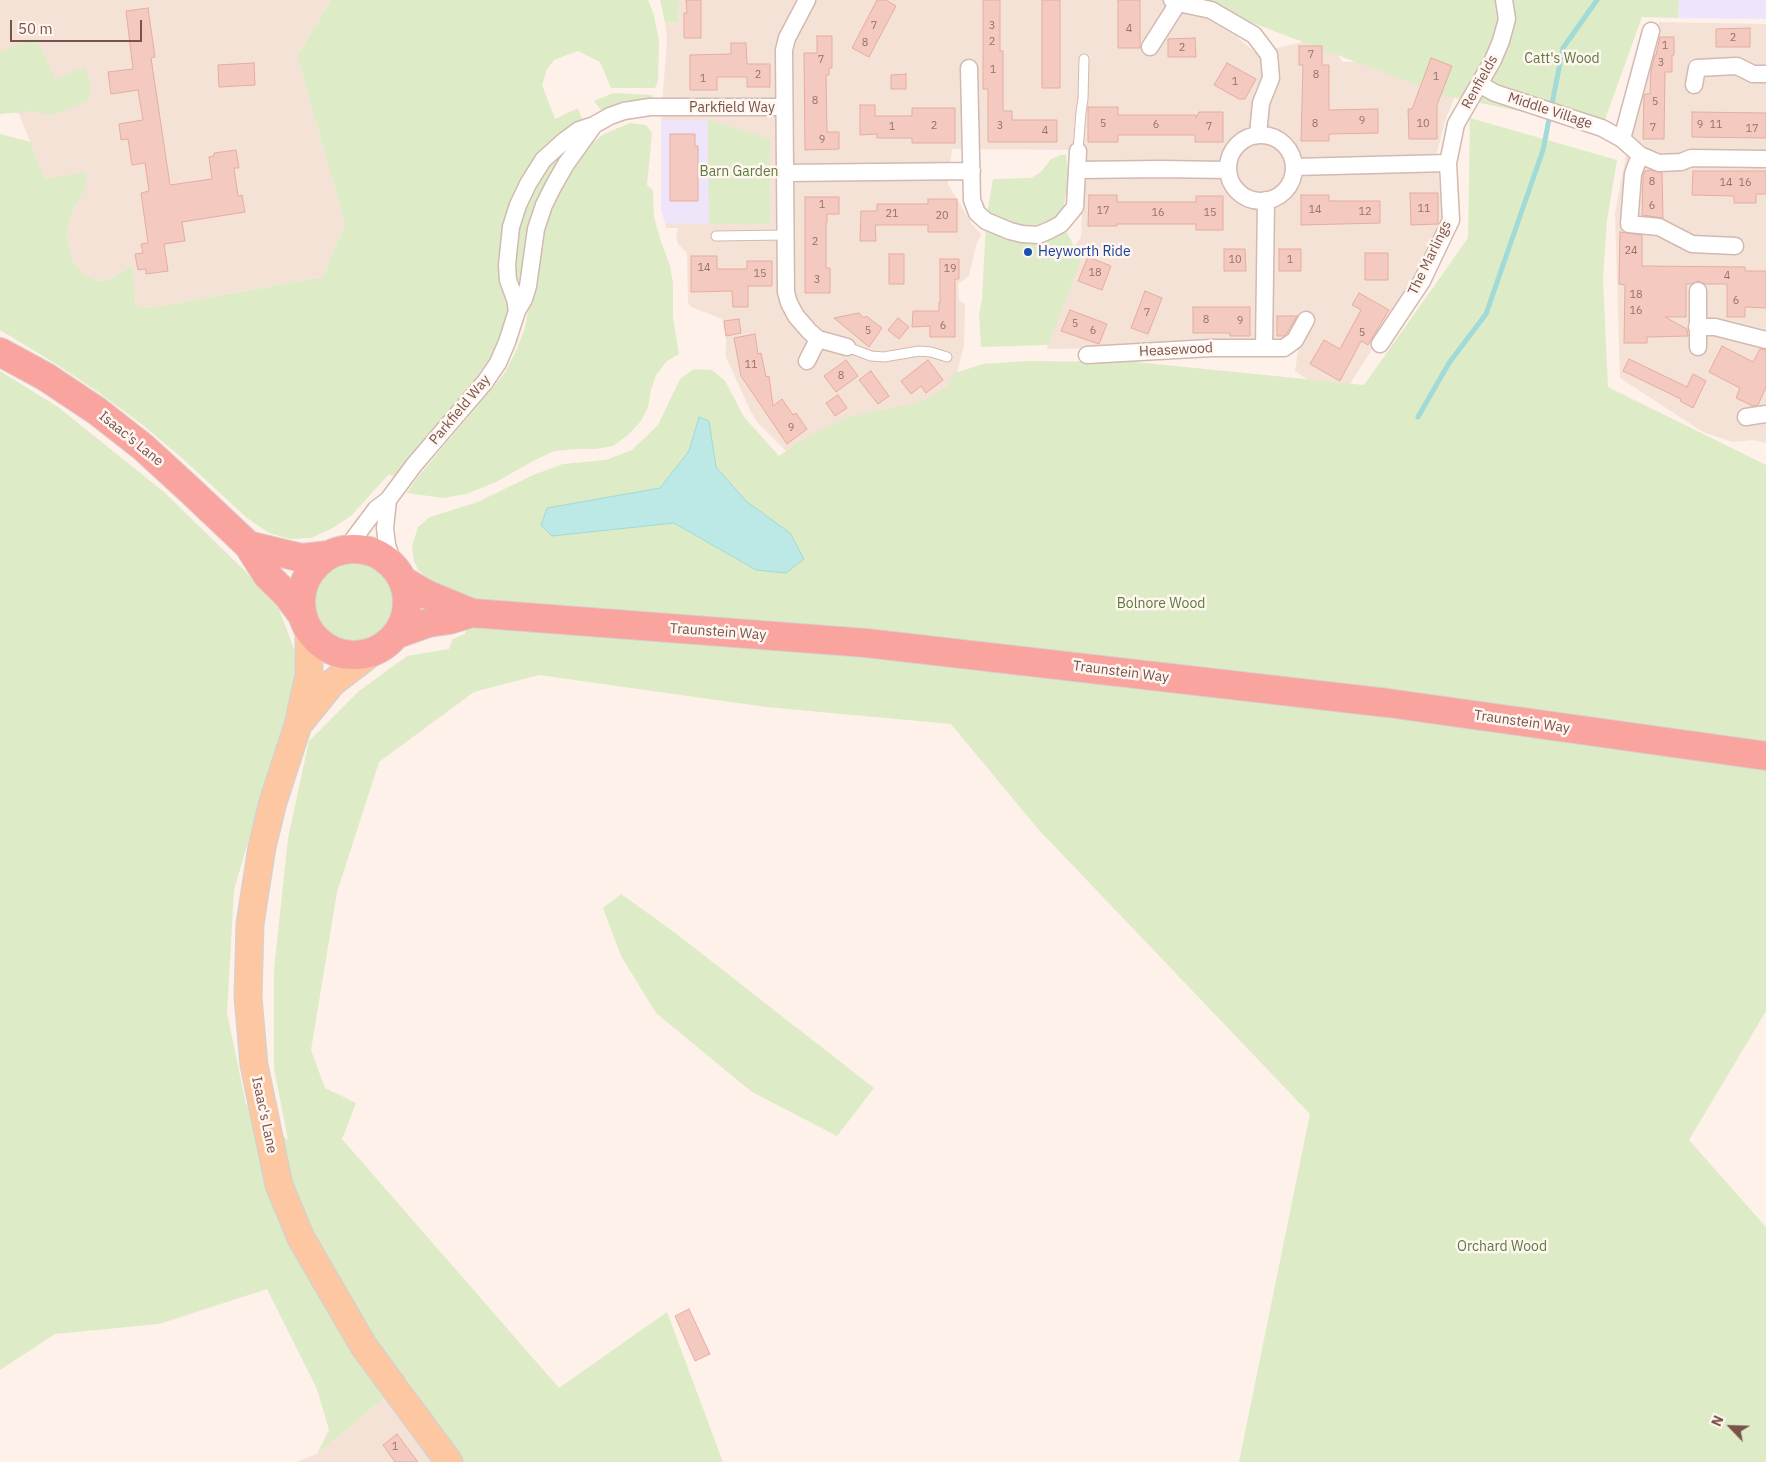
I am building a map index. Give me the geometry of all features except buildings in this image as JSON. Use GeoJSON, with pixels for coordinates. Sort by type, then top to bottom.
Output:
{"type":"FeatureCollection","features":[{"type":"Feature","properties":{"kind":"highway","name":"Isaac's Lane"},"geometry":{"type":"LineString","coordinates":[[0,352],[46,377],[97,411],[143,447],[248,545],[267,575],[288,596],[306,623]]}},
{"type":"Feature","properties":{"kind":"highway","name":"Isaac's Lane"},"geometry":{"type":"LineString","coordinates":[[248,545],[302,558],[338,552]]}},
{"type":"Feature","properties":{"kind":"highway"},"geometry":{"type":"LineString","coordinates":[[363,549],[380,555],[399,573],[407,594],[408,608],[404,622],[397,634],[386,646],[371,653],[354,656],[337,653],[321,644],[306,623],[301,597],[305,580],[315,566],[338,552],[363,549]]}},
{"type":"Feature","properties":{"kind":"highway","name":"Traunstein Way"},"geometry":{"type":"LineString","coordinates":[[399,573],[428,595],[472,614]]}},
{"type":"Feature","properties":{"kind":"highway","name":"Traunstein Way"},"geometry":{"type":"LineString","coordinates":[[397,634],[428,623],[472,614],[866,642],[1388,703],[1766,756]]}},
{"type":"Feature","properties":{"kind":"main road","name":"Isaac's Lane"},"geometry":{"type":"LineString","coordinates":[[306,623],[309,675],[298,725],[272,802],[262,846],[250,924],[248,997],[256,1074],[279,1184],[300,1238],[363,1345],[449,1462]]}},
{"type":"Feature","properties":{"kind":"main road","name":"Isaac's Lane"},"geometry":{"type":"LineString","coordinates":[[298,725],[332,683],[371,653]]}},
{"type":"Feature","properties":{"kind":"street","name":"Parkfield Way"},"geometry":{"type":"LineString","coordinates":[[806,0],[787,38],[784,50],[785,278],[788,302],[796,316],[818,339]]}},
{"type":"Feature","properties":{"kind":"street","name":"Renfields"},"geometry":{"type":"LineString","coordinates":[[1448,163],[1456,124],[1493,60],[1505,29],[1507,19],[1504,0]]}},
{"type":"Feature","properties":{"kind":"street"},"geometry":{"type":"LineString","coordinates":[[1150,47],[1175,2],[1211,10],[1254,35],[1269,55],[1271,78],[1261,103],[1258,135]]}},
{"type":"Feature","properties":{"kind":"street"},"geometry":{"type":"LineString","coordinates":[[1622,139],[1651,31]]}},
{"type":"Feature","properties":{"kind":"street"},"geometry":{"type":"LineString","coordinates":[[1694,85],[1697,68],[1737,66],[1753,74],[1766,74]]}},
{"type":"Feature","properties":{"kind":"street"},"geometry":{"type":"LineString","coordinates":[[969,68],[972,200],[977,213],[986,221],[1022,234],[1038,235],[1061,224],[1075,207],[1078,151]]}},
{"type":"Feature","properties":{"kind":"street","name":"Middle Village"},"geometry":{"type":"LineString","coordinates":[[1478,84],[1495,93],[1602,128],[1622,139],[1640,155],[1658,163],[1681,162],[1691,158],[1766,159]]}},
{"type":"Feature","properties":{"kind":"street","name":"Parkfield Way"},"geometry":{"type":"LineString","coordinates":[[518,312],[508,280],[507,265],[512,227],[518,205],[528,184],[543,160],[564,140],[579,130],[594,125],[624,110],[650,107],[784,107]]}},
{"type":"Feature","properties":{"kind":"street","name":"Parkfield Way"},"geometry":{"type":"LineString","coordinates":[[338,552],[376,509],[388,500],[397,486],[485,382],[498,363],[528,286],[536,229],[544,205],[566,164],[594,125]]}},
{"type":"Feature","properties":{"kind":"street"},"geometry":{"type":"LineString","coordinates":[[1258,135],[1269,136],[1279,140],[1292,156],[1294,167],[1289,185],[1275,198],[1266,200],[1255,200],[1245,197],[1231,181],[1228,170],[1229,160],[1233,151],[1240,143],[1258,135]]}},
{"type":"Feature","properties":{"kind":"street"},"geometry":{"type":"LineString","coordinates":[[1640,155],[1633,174],[1629,224],[1659,227],[1692,244],[1735,246]]}},
{"type":"Feature","properties":{"kind":"street"},"geometry":{"type":"LineString","coordinates":[[1294,167],[1448,163]]}},
{"type":"Feature","properties":{"kind":"street","name":"The Marlings"},"geometry":{"type":"LineString","coordinates":[[1380,344],[1422,281],[1451,220],[1448,163]]}},
{"type":"Feature","properties":{"kind":"street"},"geometry":{"type":"LineString","coordinates":[[1077,170],[1228,170]]}},
{"type":"Feature","properties":{"kind":"street"},"geometry":{"type":"LineString","coordinates":[[784,172],[972,171]]}},
{"type":"Feature","properties":{"kind":"street"},"geometry":{"type":"LineString","coordinates":[[1264,348],[1266,200]]}},
{"type":"Feature","properties":{"kind":"street"},"geometry":{"type":"LineString","coordinates":[[1698,291],[1698,347]]}},
{"type":"Feature","properties":{"kind":"street","name":"Heasewood"},"geometry":{"type":"LineString","coordinates":[[1087,354],[1211,348],[1284,348],[1295,340],[1306,320]]}},
{"type":"Feature","properties":{"kind":"street"},"geometry":{"type":"LineString","coordinates":[[1697,327],[1715,327],[1766,340]]}},
{"type":"Feature","properties":{"kind":"street"},"geometry":{"type":"LineString","coordinates":[[807,361],[818,339],[847,347]]}},
{"type":"Feature","properties":{"kind":"street"},"geometry":{"type":"LineString","coordinates":[[1746,417],[1766,414]]}},
{"type":"Feature","properties":{"kind":"street","name":"Parkfield Way"},"geometry":{"type":"LineString","coordinates":[[388,500],[385,528],[387,545],[399,573]]}},
{"type":"Feature","properties":{"kind":"lane"},"geometry":{"type":"LineString","coordinates":[[1078,151],[1083,99],[1084,59]]}},
{"type":"Feature","properties":{"kind":"lane"},"geometry":{"type":"LineString","coordinates":[[716,236],[785,235]]}},
{"type":"Feature","properties":{"kind":"lane"},"geometry":{"type":"LineString","coordinates":[[847,347],[871,356],[884,357],[919,351],[931,352],[947,357]]}},
{"type":"Feature","properties":{"kind":"shaded area"},"geometry":{"type":"Polygon","coordinates":[[[0,0],[331,0],[297,56],[345,224],[323,277],[150,308],[136,306],[132,265],[111,279],[98,281],[82,273],[71,257],[67,237],[69,221],[83,193],[45,179],[19,114],[0,106],[0,0]]]}},
{"type":"Feature","properties":{"kind":"shaded area"},"geometry":{"type":"Polygon","coordinates":[[[679,0],[1161,0],[1186,14],[1203,16],[1236,36],[1256,53],[1324,37],[1343,62],[1470,59],[1446,118],[1436,156],[1444,220],[1425,267],[1339,401],[1295,371],[1299,345],[1047,349],[1064,259],[1081,237],[1084,150],[952,149],[948,184],[972,224],[981,234],[976,246],[969,276],[958,284],[959,301],[965,304],[964,345],[957,373],[947,388],[922,403],[787,452],[758,423],[751,412],[726,357],[726,338],[722,319],[691,307],[688,303],[687,253],[678,244],[676,236],[678,228],[666,228],[665,223],[709,224],[661,120],[667,39],[665,23],[678,22],[679,0]]]}},
{"type":"Feature","properties":{"kind":"shaded area"},"geometry":{"type":"Polygon","coordinates":[[[1679,0],[1766,0],[1766,19],[1678,18],[1679,0]]]}},
{"type":"Feature","properties":{"kind":"shaded area"},"geometry":{"type":"Polygon","coordinates":[[[1659,22],[1766,24],[1766,443],[1753,440],[1733,442],[1703,432],[1620,378],[1615,213],[1626,156],[1659,22]]]}},
{"type":"Feature","properties":{"kind":"shaded area"},"geometry":{"type":"Polygon","coordinates":[[[661,120],[708,120],[709,224],[665,223],[661,210],[661,120]]]}},
{"type":"Feature","properties":{"kind":"shaded area"},"geometry":{"type":"Polygon","coordinates":[[[387,1396],[434,1462],[296,1462],[317,1454],[387,1396]]]}},
{"type":"Feature","properties":{"kind":"green space"},"geometry":{"type":"Polygon","coordinates":[[[331,0],[648,0],[653,12],[659,40],[658,81],[655,88],[611,88],[600,62],[578,51],[554,60],[547,69],[542,85],[555,119],[578,108],[583,121],[560,132],[535,158],[500,271],[502,288],[508,309],[506,323],[492,356],[467,391],[394,477],[389,474],[351,516],[331,529],[311,538],[290,539],[269,533],[247,518],[144,426],[53,362],[0,330],[0,134],[30,142],[45,179],[85,172],[87,180],[83,193],[69,221],[67,237],[71,257],[82,273],[98,281],[111,279],[132,265],[136,306],[150,308],[323,277],[345,224],[297,56],[331,0]]]}},
{"type":"Feature","properties":{"kind":"green space"},"geometry":{"type":"Polygon","coordinates":[[[660,0],[679,0],[678,22],[665,23],[660,0]]]}},
{"type":"Feature","properties":{"kind":"green space","name":"Catt's Wood"},"geometry":{"type":"Polygon","coordinates":[[[1192,0],[1679,0],[1678,18],[1642,17],[1602,128],[1446,96],[1192,0]]]}},
{"type":"Feature","properties":{"kind":"green space"},"geometry":{"type":"Polygon","coordinates":[[[36,37],[55,79],[85,67],[91,84],[88,100],[53,115],[30,111],[0,114],[0,52],[36,37]]]}},
{"type":"Feature","properties":{"kind":"green space"},"geometry":{"type":"Polygon","coordinates":[[[613,93],[652,95],[653,98],[627,102],[602,111],[594,101],[613,93]]]}},
{"type":"Feature","properties":{"kind":"green space"},"geometry":{"type":"Polygon","coordinates":[[[1470,118],[1617,160],[1607,220],[1603,279],[1608,387],[1766,465],[1766,1011],[1689,1140],[1766,1227],[1766,1462],[1239,1462],[1310,1114],[1038,829],[951,724],[766,707],[539,675],[474,692],[379,762],[337,892],[311,1050],[325,1088],[356,1103],[342,1139],[559,1388],[667,1312],[723,1462],[464,1462],[406,1378],[317,1454],[329,1430],[317,1389],[267,1289],[159,1324],[55,1334],[0,1370],[0,371],[58,407],[164,492],[244,570],[279,609],[299,662],[290,710],[262,794],[234,890],[227,1013],[246,1104],[288,1140],[274,1068],[274,970],[288,838],[309,741],[359,691],[407,656],[449,649],[453,639],[465,634],[470,597],[453,592],[432,581],[418,570],[414,561],[412,546],[418,527],[430,517],[478,502],[533,475],[563,464],[606,460],[632,450],[658,425],[680,379],[694,369],[712,370],[725,381],[744,417],[779,456],[800,441],[848,417],[921,402],[947,387],[955,373],[983,364],[1026,361],[1136,362],[1364,385],[1468,238],[1470,118]]]}},
{"type":"Feature","properties":{"kind":"green space","name":"Barn Garden"},"geometry":{"type":"Polygon","coordinates":[[[708,120],[770,139],[770,224],[709,224],[708,120]]]}},
{"type":"Feature","properties":{"kind":"green space"},"geometry":{"type":"Polygon","coordinates":[[[630,123],[646,125],[652,133],[647,185],[653,190],[654,217],[670,266],[673,283],[673,318],[679,354],[667,361],[656,375],[648,407],[641,421],[628,435],[613,446],[596,449],[554,451],[496,482],[466,494],[443,498],[407,493],[417,478],[504,374],[515,353],[536,292],[542,238],[550,211],[562,185],[591,144],[604,134],[630,123]]]}},
{"type":"Feature","properties":{"kind":"green space"},"geometry":{"type":"Polygon","coordinates":[[[560,150],[566,154],[547,180],[537,201],[528,227],[521,280],[517,280],[516,252],[520,224],[529,197],[541,174],[560,150]]]}},
{"type":"Feature","properties":{"kind":"green space"},"geometry":{"type":"Polygon","coordinates":[[[1066,155],[1069,179],[1064,205],[1066,231],[1081,259],[1048,345],[981,347],[979,314],[982,300],[986,221],[993,179],[1031,178],[1041,172],[1051,159],[1066,155]]]}},
{"type":"Feature","properties":{"kind":"green space"},"geometry":{"type":"Polygon","coordinates":[[[354,560],[370,564],[384,573],[393,587],[397,603],[393,619],[384,633],[370,642],[354,646],[338,642],[324,633],[315,619],[311,603],[315,587],[324,573],[338,564],[354,560]]]}},
{"type":"Feature","properties":{"kind":"green space"},"geometry":{"type":"Polygon","coordinates":[[[621,894],[674,932],[874,1088],[837,1136],[752,1092],[656,1013],[621,956],[603,908],[621,894]]]}},
{"type":"Feature","properties":{"kind":"water"},"geometry":{"type":"Polygon","coordinates":[[[699,417],[709,421],[716,467],[746,501],[790,533],[804,559],[786,573],[756,570],[674,523],[552,536],[541,525],[547,508],[660,488],[689,451],[699,417]]]}},
{"type":"Feature","properties":{"kind":"waterway"},"geometry":{"type":"LineString","coordinates":[[1418,417],[1449,363],[1486,314],[1543,150],[1563,48],[1597,0]]}},
{"type":"Feature","properties":{"kind":"place","name":"Heyworth Ride"},"geometry":{"type":"Point","coordinates":[1028,252]}},
{"type":"Feature","properties":{"kind":"park label","name":"Bolnore Wood"},"geometry":{"type":"Point","coordinates":[1161,604]}},
{"type":"Feature","properties":{"kind":"park label","name":"Orchard Wood"},"geometry":{"type":"Point","coordinates":[1502,1247]}}]}
